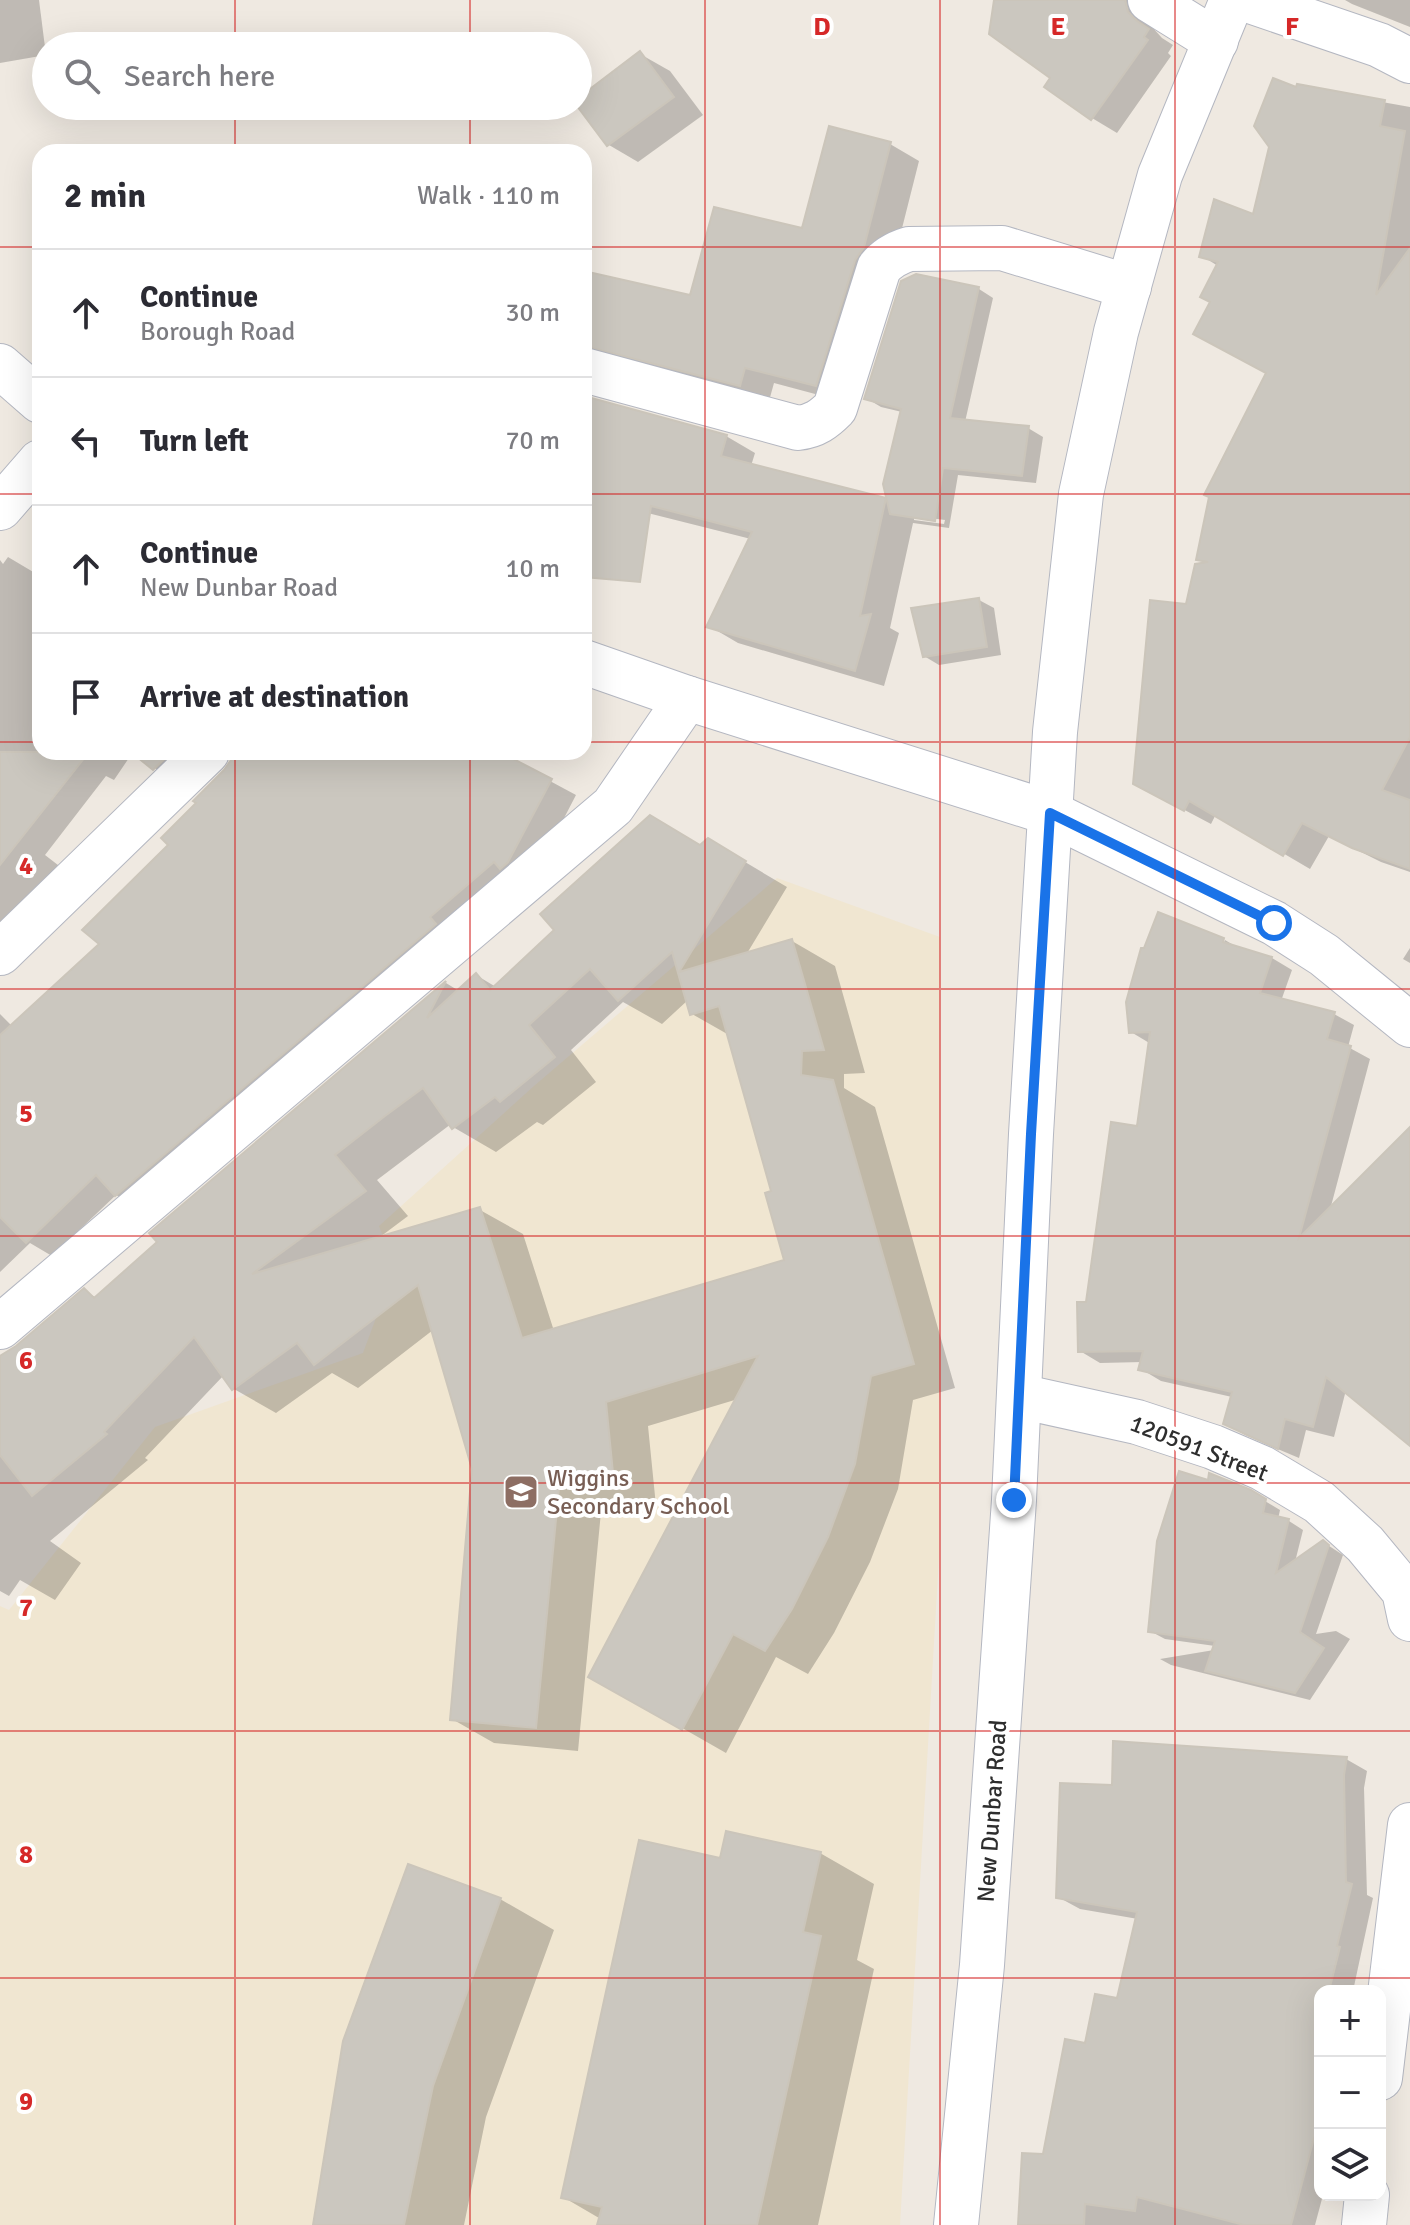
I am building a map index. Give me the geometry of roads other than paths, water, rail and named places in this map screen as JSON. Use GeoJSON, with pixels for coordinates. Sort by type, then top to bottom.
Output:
{"type":"FeatureCollection","features":[{"type":"Feature","properties":{"kind":"street"},"geometry":{"type":"LineString","coordinates":[[1150,0],[1216,41]]}},
{"type":"Feature","properties":{"kind":"street","name":"New Dunbar Road"},"geometry":{"type":"LineString","coordinates":[[956,2225],[982,1965],[1019,1396],[1055,732],[1081,494],[1116,332],[1160,175],[1232,0]]}},
{"type":"Feature","properties":{"kind":"street"},"geometry":{"type":"LineString","coordinates":[[1247,0],[1379,45],[1410,61]]}},
{"type":"Feature","properties":{"kind":"street"},"geometry":{"type":"LineString","coordinates":[[592,372],[798,428],[811,426],[835,408],[879,268],[897,253],[909,249],[1002,248],[1129,287]]}},
{"type":"Feature","properties":{"kind":"street"},"geometry":{"type":"LineString","coordinates":[[0,366],[32,394]]}},
{"type":"Feature","properties":{"kind":"street"},"geometry":{"type":"LineString","coordinates":[[0,508],[32,471]]}},
{"type":"Feature","properties":{"kind":"street"},"geometry":{"type":"LineString","coordinates":[[592,665],[1050,813],[1274,923],[1324,955],[1410,1025]]}},
{"type":"Feature","properties":{"kind":"street"},"geometry":{"type":"LineString","coordinates":[[1,1325],[613,806],[687,698]]}},
{"type":"Feature","properties":{"kind":"street"},"geometry":{"type":"LineString","coordinates":[[0,953],[199,760]]}},
{"type":"Feature","properties":{"kind":"street","name":"120591 Street"},"geometry":{"type":"LineString","coordinates":[[1019,1396],[1137,1422],[1213,1447],[1262,1468],[1319,1502],[1365,1544],[1404,1591],[1410,1619]]}},
{"type":"Feature","properties":{"kind":"street"},"geometry":{"type":"LineString","coordinates":[[1382,2057],[1410,1825]]}},
{"type":"Feature","properties":{"kind":"street"},"geometry":{"type":"LineString","coordinates":[[1364,2225],[1366,2201]]}},
{"type":"Feature","properties":{"kind":"place","name":"Wiggins Secondary School"},"geometry":{"type":"Point","coordinates":[521,1492]}}]}
